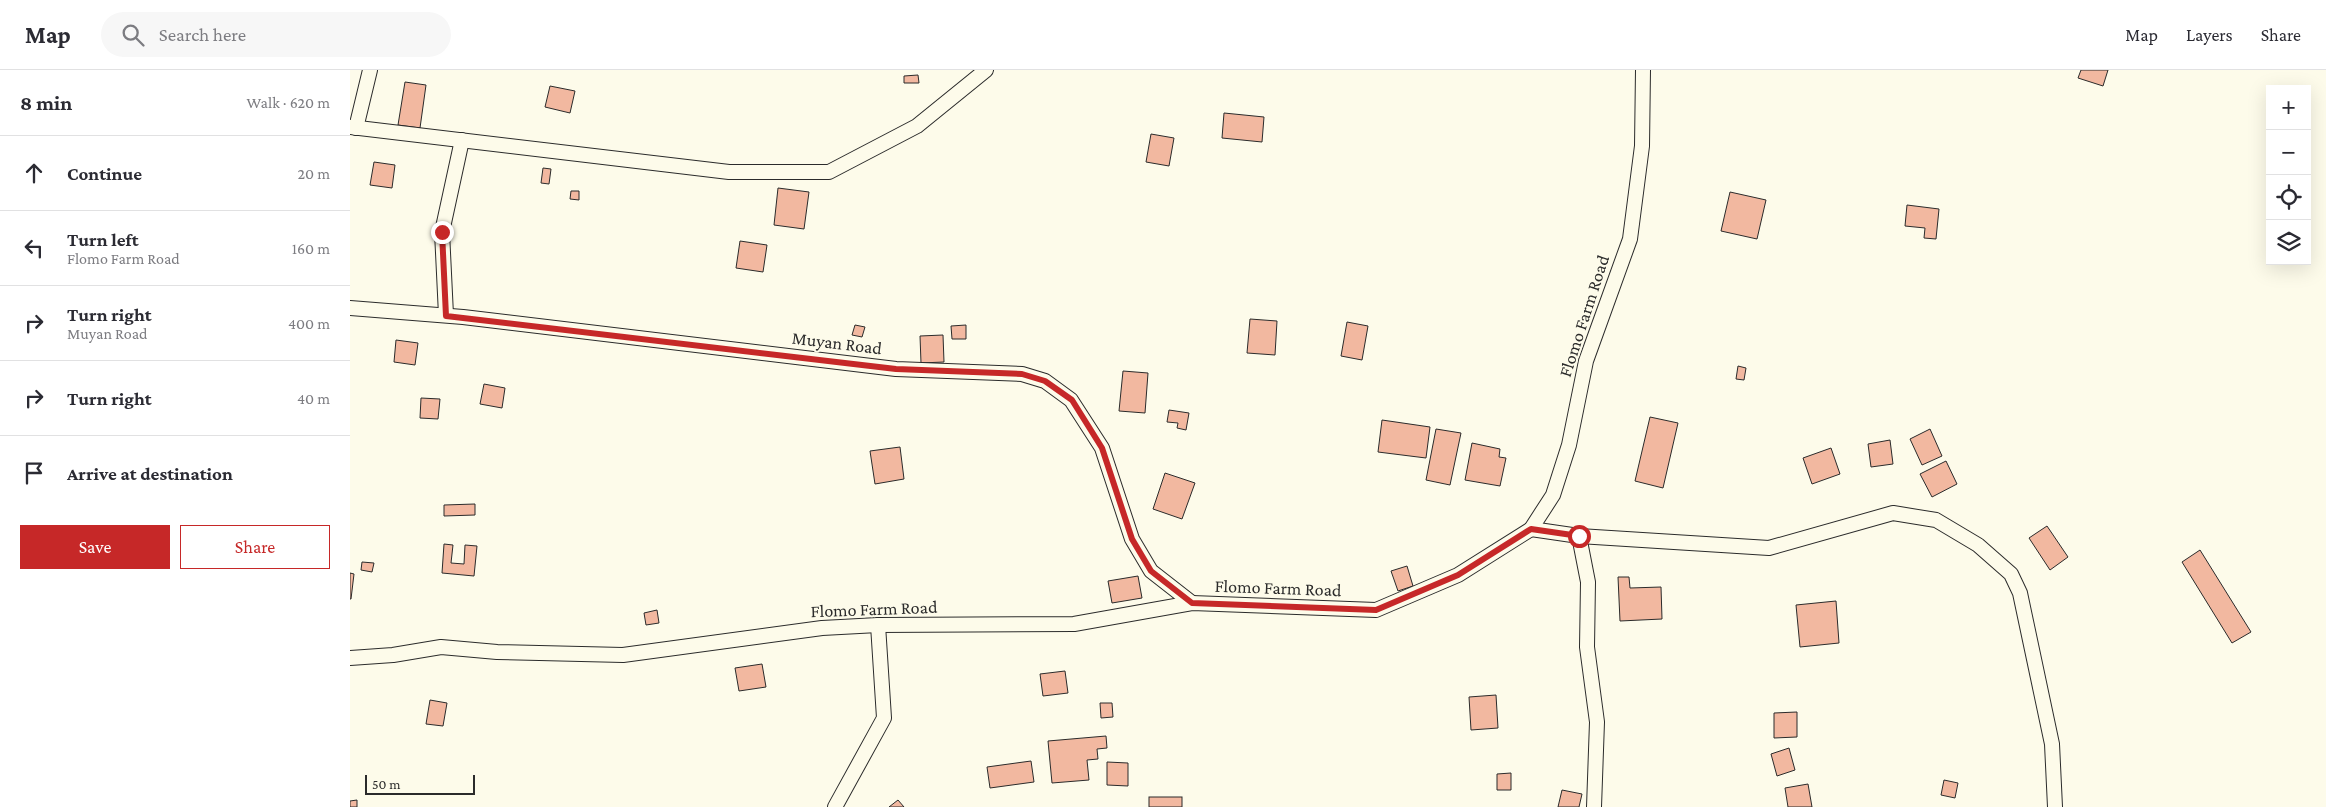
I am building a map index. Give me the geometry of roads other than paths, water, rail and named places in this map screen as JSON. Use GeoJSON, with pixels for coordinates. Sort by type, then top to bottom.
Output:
{"type":"FeatureCollection","features":[{"type":"Feature","properties":{"kind":"street"},"geometry":{"type":"LineString","coordinates":[[370,70],[353,127],[729,172],[829,172],[917,126],[986,70]]}},
{"type":"Feature","properties":{"kind":"street","name":"Flomo Farm Road"},"geometry":{"type":"LineString","coordinates":[[350,658],[394,655],[441,647],[497,652],[623,655],[822,628],[878,625],[1074,624],[1192,603],[1376,610],[1458,575],[1531,529],[1553,495],[1569,445],[1586,361],[1630,239],[1642,146],[1643,70]]}},
{"type":"Feature","properties":{"kind":"street"},"geometry":{"type":"LineString","coordinates":[[446,316],[442,232],[462,140]]}},
{"type":"Feature","properties":{"kind":"street","name":"Muyan Road"},"geometry":{"type":"LineString","coordinates":[[350,308],[446,316],[896,369],[1022,374],[1045,381],[1072,400],[1102,448],[1132,539],[1151,571],[1192,603]]}},
{"type":"Feature","properties":{"kind":"street"},"geometry":{"type":"LineString","coordinates":[[1531,529],[1579,536],[1769,548],[1893,513],[1936,520],[1978,545],[2011,574],[2020,593],[2052,744],[2055,807]]}},
{"type":"Feature","properties":{"kind":"street"},"geometry":{"type":"LineString","coordinates":[[1579,536],[1588,582],[1587,647],[1596,722],[1594,807]]}},
{"type":"Feature","properties":{"kind":"street"},"geometry":{"type":"LineString","coordinates":[[835,807],[884,718],[878,625]]}}]}
